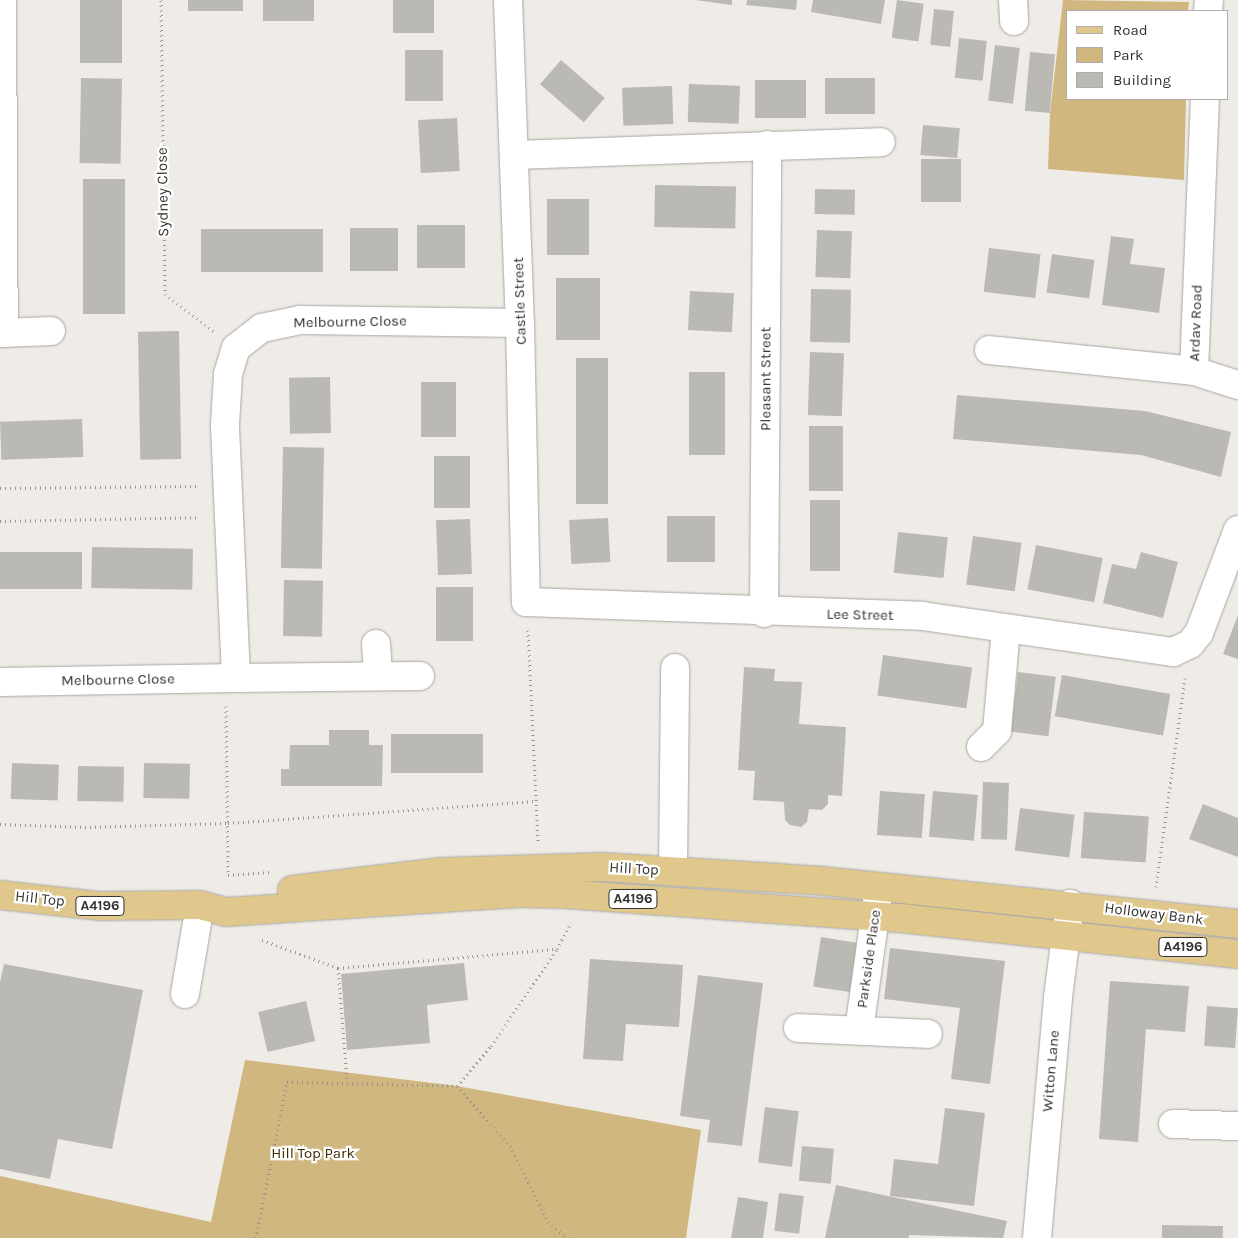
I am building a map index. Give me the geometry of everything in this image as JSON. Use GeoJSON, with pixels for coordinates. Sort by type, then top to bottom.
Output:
{"type":"FeatureCollection","features":[{"type":"Feature","properties":{"kind":"main road","name":"Hill Top"},"geometry":{"type":"LineString","coordinates":[[0,895],[100,906],[200,905],[228,898],[441,872],[538,867],[673,871],[1070,904]]}},
{"type":"Feature","properties":{"kind":"main road","name":"Hill Top"},"geometry":{"type":"LineString","coordinates":[[200,905],[226,912],[519,893],[875,916],[1066,936]]}},
{"type":"Feature","properties":{"kind":"main road","name":"Holloway Bank"},"geometry":{"type":"LineString","coordinates":[[1070,904],[1238,924]]}},
{"type":"Feature","properties":{"kind":"main road","name":"Holloway Bank"},"geometry":{"type":"LineString","coordinates":[[1066,936],[1238,954]]}},
{"type":"Feature","properties":{"kind":"street"},"geometry":{"type":"LineString","coordinates":[[2,0],[2,333],[50,331]]}},
{"type":"Feature","properties":{"kind":"street","name":"Castle Street"},"geometry":{"type":"LineString","coordinates":[[508,0],[515,155],[526,602]]}},
{"type":"Feature","properties":{"kind":"street","name":"Ardav Road"},"geometry":{"type":"LineString","coordinates":[[989,350],[1194,371],[1205,100]]}},
{"type":"Feature","properties":{"kind":"street"},"geometry":{"type":"LineString","coordinates":[[515,155],[880,142]]}},
{"type":"Feature","properties":{"kind":"street","name":"Pleasant Street"},"geometry":{"type":"LineString","coordinates":[[764,613],[767,145]]}},
{"type":"Feature","properties":{"kind":"street","name":"Melbourne Close"},"geometry":{"type":"LineString","coordinates":[[236,348],[262,328],[301,320],[520,323]]}},
{"type":"Feature","properties":{"kind":"street"},"geometry":{"type":"LineString","coordinates":[[231,678],[231,516],[226,408],[228,374],[236,348]]}},
{"type":"Feature","properties":{"kind":"street"},"geometry":{"type":"LineString","coordinates":[[1194,371],[1238,385]]}},
{"type":"Feature","properties":{"kind":"street"},"geometry":{"type":"LineString","coordinates":[[1190,644],[1199,632],[1238,530]]}},
{"type":"Feature","properties":{"kind":"street","name":"Lee Street"},"geometry":{"type":"LineString","coordinates":[[526,602],[764,613],[922,616],[1173,652],[1190,644]]}},
{"type":"Feature","properties":{"kind":"street"},"geometry":{"type":"LineString","coordinates":[[981,747],[997,731],[1006,628]]}},
{"type":"Feature","properties":{"kind":"street"},"geometry":{"type":"LineString","coordinates":[[376,644],[378,676]]}},
{"type":"Feature","properties":{"kind":"street"},"geometry":{"type":"LineString","coordinates":[[673,871],[675,668]]}},
{"type":"Feature","properties":{"kind":"street","name":"Melbourne Close"},"geometry":{"type":"LineString","coordinates":[[0,682],[420,676]]}},
{"type":"Feature","properties":{"kind":"street","name":"Parkside Place"},"geometry":{"type":"LineString","coordinates":[[859,1030],[879,888]]}},
{"type":"Feature","properties":{"kind":"street","name":"Witton Lane"},"geometry":{"type":"LineString","coordinates":[[1036,1238],[1070,904]]}},
{"type":"Feature","properties":{"kind":"street"},"geometry":{"type":"LineString","coordinates":[[185,994],[200,905]]}},
{"type":"Feature","properties":{"kind":"street","name":"Parkside Place"},"geometry":{"type":"LineString","coordinates":[[798,1028],[928,1034]]}},
{"type":"Feature","properties":{"kind":"street"},"geometry":{"type":"LineString","coordinates":[[1173,1124],[1238,1126]]}},
{"type":"Feature","properties":{"kind":"path","name":"Sydney Close"},"geometry":{"type":"LineString","coordinates":[[161,0],[164,294],[236,348]]}},
{"type":"Feature","properties":{"kind":"path"},"geometry":{"type":"LineString","coordinates":[[0,488],[229,486]]}},
{"type":"Feature","properties":{"kind":"path"},"geometry":{"type":"LineString","coordinates":[[0,521],[231,516]]}},
{"type":"Feature","properties":{"kind":"path"},"geometry":{"type":"LineString","coordinates":[[526,602],[537,802],[538,867]]}},
{"type":"Feature","properties":{"kind":"path"},"geometry":{"type":"LineString","coordinates":[[1152,913],[1190,644]]}},
{"type":"Feature","properties":{"kind":"path"},"geometry":{"type":"LineString","coordinates":[[231,678],[228,875],[276,871]]}},
{"type":"Feature","properties":{"kind":"path"},"geometry":{"type":"LineString","coordinates":[[0,824],[85,827],[228,823],[537,802]]}},
{"type":"Feature","properties":{"kind":"path"},"geometry":{"type":"LineString","coordinates":[[457,1086],[491,1046],[556,949],[585,896]]}},
{"type":"Feature","properties":{"kind":"path"},"geometry":{"type":"LineString","coordinates":[[260,939],[338,968],[556,949]]}},
{"type":"Feature","properties":{"kind":"path"},"geometry":{"type":"LineString","coordinates":[[338,968],[347,1081]]}},
{"type":"Feature","properties":{"kind":"path"},"geometry":{"type":"LineString","coordinates":[[256,1238],[287,1082],[347,1081],[457,1086],[510,1146],[548,1222],[568,1238]]}},
{"type":"Feature","properties":{"kind":"green space"},"geometry":{"type":"Polygon","coordinates":[[[1063,0],[1189,2],[1188,10],[1066,10],[1066,100],[1186,100],[1184,180],[1048,169],[1050,113],[1063,0]]]}},
{"type":"Feature","properties":{"kind":"green space","name":"Hill Top Park"},"geometry":{"type":"Polygon","coordinates":[[[245,1060],[457,1086],[701,1130],[686,1238],[0,1238],[0,1176],[211,1222],[245,1060]]]}},
{"type":"Feature","properties":{"kind":"building"},"geometry":{"type":"Polygon","coordinates":[[[80,0],[122,0],[122,63],[80,63],[80,0]]]}},
{"type":"Feature","properties":{"kind":"building"},"geometry":{"type":"Polygon","coordinates":[[[188,0],[243,0],[243,11],[188,11],[188,0]]]}},
{"type":"Feature","properties":{"kind":"building"},"geometry":{"type":"Polygon","coordinates":[[[263,0],[314,0],[314,21],[263,21],[263,0]]]}},
{"type":"Feature","properties":{"kind":"building"},"geometry":{"type":"Polygon","coordinates":[[[393,0],[434,0],[434,33],[393,33],[393,0]]]}},
{"type":"Feature","properties":{"kind":"building"},"geometry":{"type":"Polygon","coordinates":[[[695,0],[732,0],[732,5],[695,0]]]}},
{"type":"Feature","properties":{"kind":"building"},"geometry":{"type":"Polygon","coordinates":[[[747,0],[797,0],[796,10],[746,5],[747,0]]]}},
{"type":"Feature","properties":{"kind":"building"},"geometry":{"type":"Polygon","coordinates":[[[813,0],[885,0],[881,24],[811,12],[813,0]]]}},
{"type":"Feature","properties":{"kind":"building"},"geometry":{"type":"Polygon","coordinates":[[[897,0],[924,4],[918,41],[892,38],[897,0]]]}},
{"type":"Feature","properties":{"kind":"building"},"geometry":{"type":"Polygon","coordinates":[[[934,9],[954,11],[950,47],[930,45],[934,9]]]}},
{"type":"Feature","properties":{"kind":"building"},"geometry":{"type":"Polygon","coordinates":[[[959,38],[987,41],[983,81],[955,78],[959,38]]]}},
{"type":"Feature","properties":{"kind":"building"},"geometry":{"type":"Polygon","coordinates":[[[995,45],[1020,48],[1013,104],[988,101],[995,45]]]}},
{"type":"Feature","properties":{"kind":"building"},"geometry":{"type":"Polygon","coordinates":[[[405,50],[443,50],[443,101],[405,101],[405,50]]]}},
{"type":"Feature","properties":{"kind":"building"},"geometry":{"type":"Polygon","coordinates":[[[1030,52],[1055,54],[1050,113],[1025,111],[1030,52]]]}},
{"type":"Feature","properties":{"kind":"building"},"geometry":{"type":"Polygon","coordinates":[[[561,60],[605,98],[584,122],[540,84],[561,60]]]}},
{"type":"Feature","properties":{"kind":"building"},"geometry":{"type":"Polygon","coordinates":[[[81,78],[122,79],[121,164],[80,163],[81,78]]]}},
{"type":"Feature","properties":{"kind":"building"},"geometry":{"type":"Polygon","coordinates":[[[825,78],[875,78],[875,114],[825,114],[825,78]]]}},
{"type":"Feature","properties":{"kind":"building"},"geometry":{"type":"Polygon","coordinates":[[[755,80],[806,80],[806,118],[755,118],[755,80]]]}},
{"type":"Feature","properties":{"kind":"building"},"geometry":{"type":"Polygon","coordinates":[[[689,84],[740,86],[739,124],[688,122],[689,84]]]}},
{"type":"Feature","properties":{"kind":"building"},"geometry":{"type":"Polygon","coordinates":[[[672,86],[673,124],[623,126],[622,88],[672,86]]]}},
{"type":"Feature","properties":{"kind":"building"},"geometry":{"type":"Polygon","coordinates":[[[457,118],[460,171],[421,173],[418,120],[457,118]]]}},
{"type":"Feature","properties":{"kind":"building"},"geometry":{"type":"Polygon","coordinates":[[[923,125],[960,128],[957,158],[920,155],[923,125]]]}},
{"type":"Feature","properties":{"kind":"building"},"geometry":{"type":"Polygon","coordinates":[[[921,159],[961,159],[961,202],[921,202],[921,159]]]}},
{"type":"Feature","properties":{"kind":"building"},"geometry":{"type":"Polygon","coordinates":[[[83,179],[125,179],[125,314],[83,314],[83,179]]]}},
{"type":"Feature","properties":{"kind":"building"},"geometry":{"type":"Polygon","coordinates":[[[655,185],[736,186],[735,228],[654,227],[655,185]]]}},
{"type":"Feature","properties":{"kind":"building"},"geometry":{"type":"Polygon","coordinates":[[[815,189],[855,190],[855,215],[815,214],[815,189]]]}},
{"type":"Feature","properties":{"kind":"building"},"geometry":{"type":"Polygon","coordinates":[[[547,199],[589,199],[589,255],[547,255],[547,199]]]}},
{"type":"Feature","properties":{"kind":"building"},"geometry":{"type":"Polygon","coordinates":[[[417,225],[465,225],[465,268],[417,268],[417,225]]]}},
{"type":"Feature","properties":{"kind":"building"},"geometry":{"type":"Polygon","coordinates":[[[350,228],[398,228],[398,271],[350,271],[350,228]]]}},
{"type":"Feature","properties":{"kind":"building"},"geometry":{"type":"Polygon","coordinates":[[[201,229],[323,229],[323,272],[201,272],[201,229]]]}},
{"type":"Feature","properties":{"kind":"building"},"geometry":{"type":"Polygon","coordinates":[[[817,230],[852,231],[850,278],[815,277],[817,230]]]}},
{"type":"Feature","properties":{"kind":"building"},"geometry":{"type":"Polygon","coordinates":[[[1111,236],[1134,239],[1130,264],[1165,268],[1159,313],[1102,305],[1111,236]]]}},
{"type":"Feature","properties":{"kind":"building"},"geometry":{"type":"Polygon","coordinates":[[[989,248],[1041,254],[1035,298],[984,292],[989,248]]]}},
{"type":"Feature","properties":{"kind":"building"},"geometry":{"type":"Polygon","coordinates":[[[1052,254],[1095,260],[1089,299],[1047,293],[1052,254]]]}},
{"type":"Feature","properties":{"kind":"building"},"geometry":{"type":"Polygon","coordinates":[[[556,278],[600,278],[600,340],[556,340],[556,278]]]}},
{"type":"Feature","properties":{"kind":"building"},"geometry":{"type":"Polygon","coordinates":[[[811,289],[851,290],[850,343],[810,342],[811,289]]]}},
{"type":"Feature","properties":{"kind":"building"},"geometry":{"type":"Polygon","coordinates":[[[690,291],[734,293],[732,332],[688,330],[690,291]]]}},
{"type":"Feature","properties":{"kind":"building"},"geometry":{"type":"Polygon","coordinates":[[[179,331],[181,459],[140,460],[138,332],[179,331]]]}},
{"type":"Feature","properties":{"kind":"building"},"geometry":{"type":"Polygon","coordinates":[[[810,352],[844,353],[842,416],[808,415],[810,352]]]}},
{"type":"Feature","properties":{"kind":"building"},"geometry":{"type":"Polygon","coordinates":[[[576,358],[608,358],[608,504],[576,504],[576,358]]]}},
{"type":"Feature","properties":{"kind":"building"},"geometry":{"type":"Polygon","coordinates":[[[689,372],[725,372],[725,455],[689,455],[689,372]]]}},
{"type":"Feature","properties":{"kind":"building"},"geometry":{"type":"Polygon","coordinates":[[[330,377],[331,433],[290,434],[289,378],[330,377]]]}},
{"type":"Feature","properties":{"kind":"building"},"geometry":{"type":"Polygon","coordinates":[[[421,382],[456,382],[456,437],[421,437],[421,382]]]}},
{"type":"Feature","properties":{"kind":"building"},"geometry":{"type":"Polygon","coordinates":[[[957,395],[1145,411],[1231,432],[1221,477],[1141,455],[953,439],[957,395]]]}},
{"type":"Feature","properties":{"kind":"building"},"geometry":{"type":"Polygon","coordinates":[[[82,419],[83,457],[1,460],[0,422],[82,419]]]}},
{"type":"Feature","properties":{"kind":"building"},"geometry":{"type":"Polygon","coordinates":[[[809,426],[843,426],[843,491],[809,491],[809,426]]]}},
{"type":"Feature","properties":{"kind":"building"},"geometry":{"type":"Polygon","coordinates":[[[283,447],[324,448],[322,569],[281,568],[283,447]]]}},
{"type":"Feature","properties":{"kind":"building"},"geometry":{"type":"Polygon","coordinates":[[[434,456],[470,456],[470,508],[434,508],[434,456]]]}},
{"type":"Feature","properties":{"kind":"building"},"geometry":{"type":"Polygon","coordinates":[[[810,500],[840,500],[840,571],[810,571],[810,500]]]}},
{"type":"Feature","properties":{"kind":"building"},"geometry":{"type":"Polygon","coordinates":[[[667,516],[715,516],[715,562],[667,562],[667,516]]]}},
{"type":"Feature","properties":{"kind":"building"},"geometry":{"type":"Polygon","coordinates":[[[608,518],[610,562],[571,564],[569,520],[608,518]]]}},
{"type":"Feature","properties":{"kind":"building"},"geometry":{"type":"Polygon","coordinates":[[[470,519],[472,574],[438,575],[436,520],[470,519]]]}},
{"type":"Feature","properties":{"kind":"building"},"geometry":{"type":"Polygon","coordinates":[[[898,532],[948,537],[943,578],[894,573],[898,532]]]}},
{"type":"Feature","properties":{"kind":"building"},"geometry":{"type":"Polygon","coordinates":[[[973,536],[1022,543],[1015,591],[966,585],[973,536]]]}},
{"type":"Feature","properties":{"kind":"building"},"geometry":{"type":"Polygon","coordinates":[[[1036,545],[1103,558],[1094,602],[1027,589],[1036,545]]]}},
{"type":"Feature","properties":{"kind":"building"},"geometry":{"type":"Polygon","coordinates":[[[92,547],[193,549],[192,590],[91,588],[92,547]]]}},
{"type":"Feature","properties":{"kind":"building"},"geometry":{"type":"Polygon","coordinates":[[[0,552],[82,552],[82,589],[0,589],[0,552]]]}},
{"type":"Feature","properties":{"kind":"building"},"geometry":{"type":"Polygon","coordinates":[[[1141,552],[1178,562],[1163,618],[1103,603],[1112,564],[1136,569],[1141,552]]]}},
{"type":"Feature","properties":{"kind":"building"},"geometry":{"type":"Polygon","coordinates":[[[284,580],[323,581],[322,637],[283,636],[284,580]]]}},
{"type":"Feature","properties":{"kind":"building"},"geometry":{"type":"Polygon","coordinates":[[[436,587],[473,587],[473,641],[436,641],[436,587]]]}},
{"type":"Feature","properties":{"kind":"building"},"geometry":{"type":"Polygon","coordinates":[[[1238,615],[1238,659],[1223,654],[1238,615]]]}},
{"type":"Feature","properties":{"kind":"building"},"geometry":{"type":"Polygon","coordinates":[[[883,655],[972,668],[966,708],[877,696],[883,655]]]}},
{"type":"Feature","properties":{"kind":"building"},"geometry":{"type":"Polygon","coordinates":[[[744,667],[775,669],[774,681],[802,682],[799,724],[846,727],[842,796],[828,795],[828,804],[822,810],[809,809],[807,822],[801,827],[790,825],[785,820],[784,802],[753,800],[755,771],[738,770],[744,667]]]}},
{"type":"Feature","properties":{"kind":"building"},"geometry":{"type":"Polygon","coordinates":[[[1018,672],[1056,677],[1048,736],[1011,732],[1018,672]]]}},
{"type":"Feature","properties":{"kind":"building"},"geometry":{"type":"Polygon","coordinates":[[[1062,675],[1170,694],[1163,735],[1055,716],[1062,675]]]}},
{"type":"Feature","properties":{"kind":"building"},"geometry":{"type":"Polygon","coordinates":[[[329,730],[369,730],[369,745],[383,745],[382,786],[281,786],[281,769],[289,769],[290,745],[329,745],[329,730]]]}},
{"type":"Feature","properties":{"kind":"building"},"geometry":{"type":"Polygon","coordinates":[[[391,734],[483,734],[483,773],[391,773],[391,734]]]}},
{"type":"Feature","properties":{"kind":"building"},"geometry":{"type":"Polygon","coordinates":[[[12,763],[59,765],[58,801],[11,799],[12,763]]]}},
{"type":"Feature","properties":{"kind":"building"},"geometry":{"type":"Polygon","coordinates":[[[144,763],[190,764],[189,799],[143,798],[144,763]]]}},
{"type":"Feature","properties":{"kind":"building"},"geometry":{"type":"Polygon","coordinates":[[[78,766],[124,767],[123,802],[77,801],[78,766]]]}},
{"type":"Feature","properties":{"kind":"building"},"geometry":{"type":"Polygon","coordinates":[[[983,782],[1009,783],[1007,840],[981,839],[983,782]]]}},
{"type":"Feature","properties":{"kind":"building"},"geometry":{"type":"Polygon","coordinates":[[[880,791],[925,794],[922,838],[877,835],[880,791]]]}},
{"type":"Feature","properties":{"kind":"building"},"geometry":{"type":"Polygon","coordinates":[[[933,791],[978,795],[974,841],[929,837],[933,791]]]}},
{"type":"Feature","properties":{"kind":"building"},"geometry":{"type":"Polygon","coordinates":[[[1203,804],[1238,818],[1238,857],[1189,839],[1203,804]]]}},
{"type":"Feature","properties":{"kind":"building"},"geometry":{"type":"Polygon","coordinates":[[[1020,808],[1075,815],[1069,857],[1015,851],[1020,808]]]}},
{"type":"Feature","properties":{"kind":"building"},"geometry":{"type":"Polygon","coordinates":[[[1084,812],[1149,817],[1146,862],[1081,858],[1084,812]]]}},
{"type":"Feature","properties":{"kind":"building"},"geometry":{"type":"Polygon","coordinates":[[[821,937],[859,943],[851,992],[813,986],[821,937]]]}},
{"type":"Feature","properties":{"kind":"building"},"geometry":{"type":"Polygon","coordinates":[[[890,948],[1005,961],[990,1084],[951,1079],[960,1008],[884,999],[890,948]]]}},
{"type":"Feature","properties":{"kind":"building"},"geometry":{"type":"Polygon","coordinates":[[[590,959],[683,965],[679,1027],[626,1024],[623,1061],[583,1059],[590,959]]]}},
{"type":"Feature","properties":{"kind":"building"},"geometry":{"type":"Polygon","coordinates":[[[464,963],[468,1000],[427,1005],[430,1043],[347,1050],[341,974],[464,963]]]}},
{"type":"Feature","properties":{"kind":"building"},"geometry":{"type":"Polygon","coordinates":[[[4,964],[143,990],[112,1149],[58,1139],[50,1179],[0,1169],[0,982],[4,964]]]}},
{"type":"Feature","properties":{"kind":"building"},"geometry":{"type":"Polygon","coordinates":[[[698,975],[763,983],[742,1146],[707,1142],[710,1120],[680,1116],[698,975]]]}},
{"type":"Feature","properties":{"kind":"building"},"geometry":{"type":"Polygon","coordinates":[[[1110,981],[1189,986],[1185,1032],[1146,1029],[1138,1142],[1099,1139],[1110,981]]]}},
{"type":"Feature","properties":{"kind":"building"},"geometry":{"type":"Polygon","coordinates":[[[306,1001],[315,1041],[267,1052],[258,1012],[306,1001]]]}},
{"type":"Feature","properties":{"kind":"building"},"geometry":{"type":"Polygon","coordinates":[[[1207,1006],[1238,1008],[1235,1048],[1204,1046],[1207,1006]]]}},
{"type":"Feature","properties":{"kind":"building"},"geometry":{"type":"Polygon","coordinates":[[[765,1107],[799,1111],[792,1167],[758,1163],[765,1107]]]}},
{"type":"Feature","properties":{"kind":"building"},"geometry":{"type":"Polygon","coordinates":[[[945,1108],[985,1113],[974,1206],[890,1196],[894,1159],[938,1164],[945,1108]]]}},
{"type":"Feature","properties":{"kind":"building"},"geometry":{"type":"Polygon","coordinates":[[[802,1146],[834,1149],[831,1184],[799,1181],[802,1146]]]}},
{"type":"Feature","properties":{"kind":"building"},"geometry":{"type":"Polygon","coordinates":[[[836,1185],[1007,1221],[1003,1238],[909,1235],[909,1238],[825,1238],[836,1185]]]}},
{"type":"Feature","properties":{"kind":"building"},"geometry":{"type":"Polygon","coordinates":[[[779,1193],[804,1196],[799,1234],[774,1231],[779,1193]]]}},
{"type":"Feature","properties":{"kind":"building"},"geometry":{"type":"Polygon","coordinates":[[[738,1197],[768,1202],[763,1238],[731,1238],[738,1197]]]}},
{"type":"Feature","properties":{"kind":"building"},"geometry":{"type":"Polygon","coordinates":[[[1162,1225],[1223,1226],[1223,1238],[1162,1238],[1162,1225]]]}}]}
